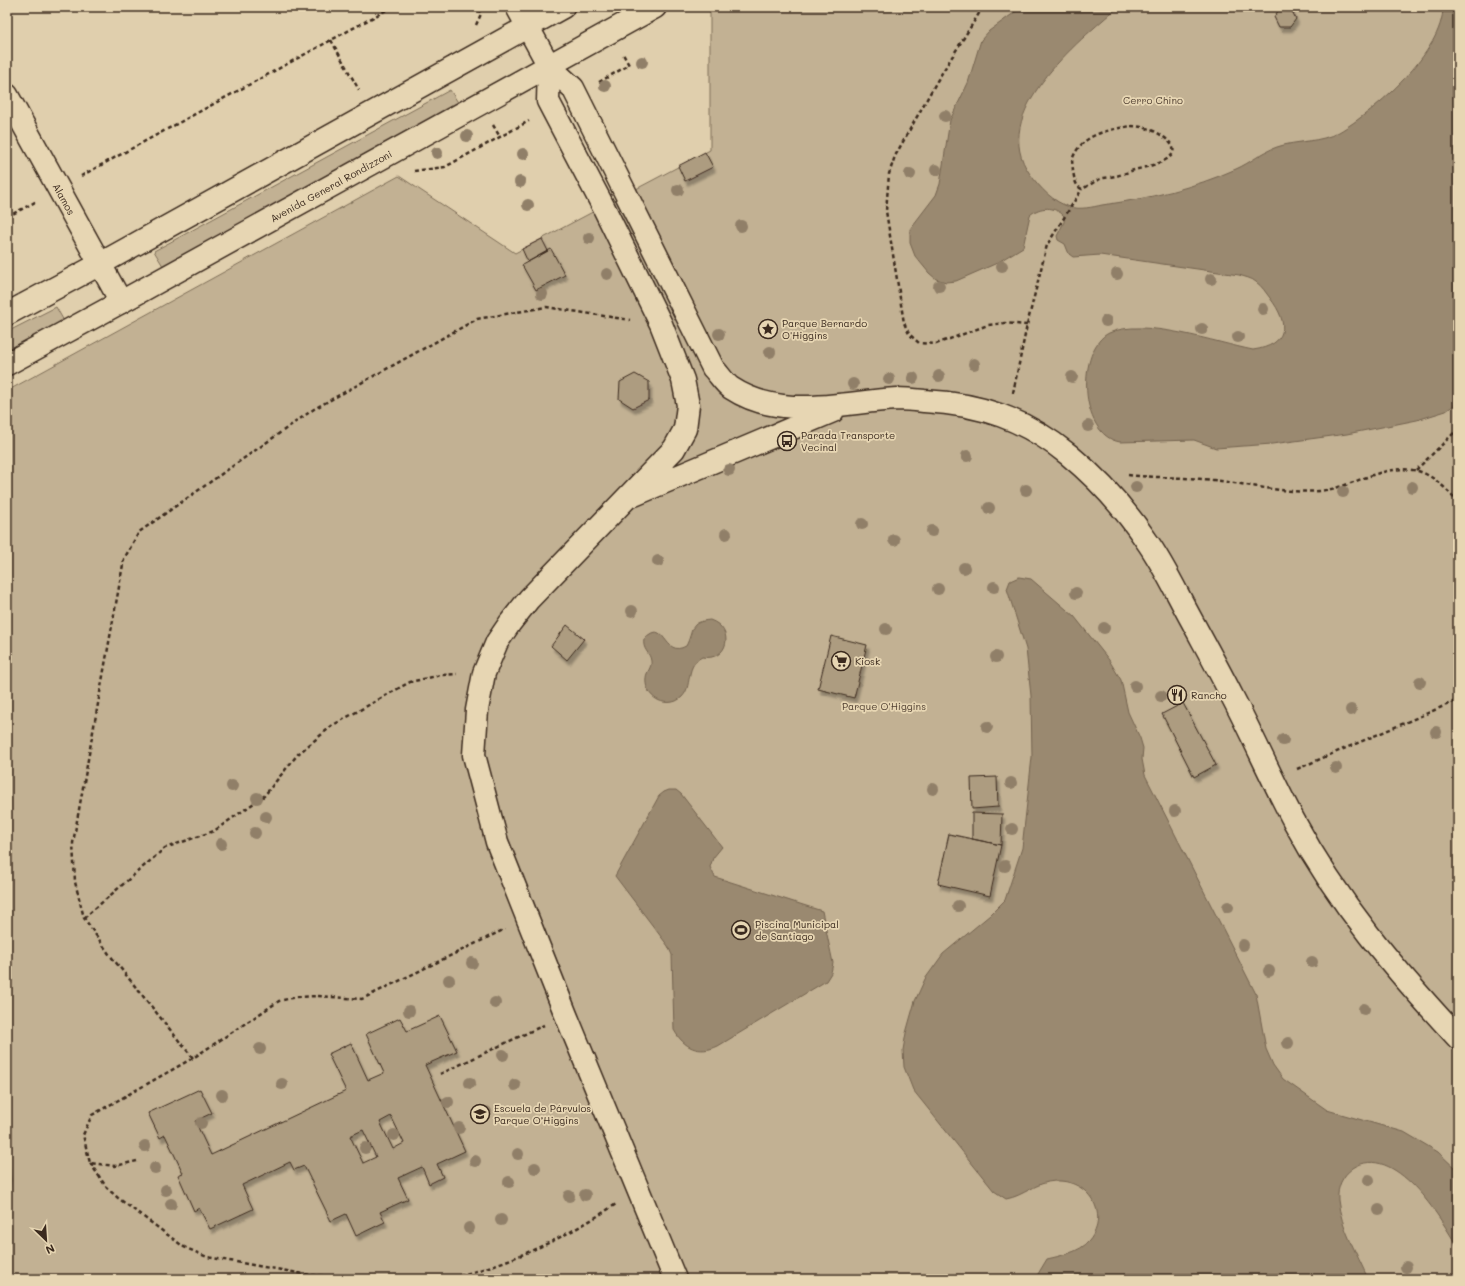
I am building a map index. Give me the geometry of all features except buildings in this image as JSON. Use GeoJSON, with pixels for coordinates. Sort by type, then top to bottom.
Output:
{"type":"FeatureCollection","features":[{"type":"Feature","properties":{"kind":"main road"},"geometry":{"type":"LineString","coordinates":[[517,7],[549,66],[573,88],[713,368],[729,387],[749,397],[775,406],[790,407],[847,405],[899,399],[943,402],[990,410],[1008,417],[1049,440],[1088,472],[1128,516],[1147,540],[1233,697],[1294,821],[1322,870],[1353,917],[1413,989],[1458,1038]]}},
{"type":"Feature","properties":{"kind":"main road"},"geometry":{"type":"LineString","coordinates":[[7,314],[563,7]]}},
{"type":"Feature","properties":{"kind":"main road","name":"Avenida General Rondizzoni"},"geometry":{"type":"LineString","coordinates":[[7,364],[655,7]]}},
{"type":"Feature","properties":{"kind":"main road"},"geometry":{"type":"LineString","coordinates":[[549,66],[548,101],[603,206],[661,324],[683,380],[688,405],[685,429],[674,449],[529,599],[497,642],[484,673],[477,710],[474,755],[497,842],[675,1279]]}},
{"type":"Feature","properties":{"kind":"main road","name":"Alamos"},"geometry":{"type":"LineString","coordinates":[[7,95],[121,302]]}},
{"type":"Feature","properties":{"kind":"main road"},"geometry":{"type":"LineString","coordinates":[[625,499],[847,405]]}},
{"type":"Feature","properties":{"kind":"path"},"geometry":{"type":"LineString","coordinates":[[7,218],[58,188],[392,7]]}},
{"type":"Feature","properties":{"kind":"path"},"geometry":{"type":"LineString","coordinates":[[983,7],[937,81],[895,156],[889,174],[886,211],[904,323],[909,334],[919,344],[936,344],[988,325],[1005,323],[1027,325]]}},
{"type":"Feature","properties":{"kind":"path"},"geometry":{"type":"LineString","coordinates":[[331,40],[360,91]]}},
{"type":"Feature","properties":{"kind":"path"},"geometry":{"type":"LineString","coordinates":[[576,95],[629,65]]}},
{"type":"Feature","properties":{"kind":"path"},"geometry":{"type":"LineString","coordinates":[[500,137],[552,109]]}},
{"type":"Feature","properties":{"kind":"path"},"geometry":{"type":"LineString","coordinates":[[1008,417],[1027,325],[1047,245],[1082,189],[1104,178],[1112,178],[1131,171],[1148,168],[1170,157],[1173,152],[1173,148],[1166,138],[1152,130],[1140,126],[1107,130],[1091,136],[1084,140],[1072,160],[1076,184],[1082,189]]}},
{"type":"Feature","properties":{"kind":"path"},"geometry":{"type":"LineString","coordinates":[[193,1058],[109,954],[84,918],[75,882],[73,843],[124,559],[139,532],[314,409],[477,319],[546,307],[661,324]]}},
{"type":"Feature","properties":{"kind":"path"},"geometry":{"type":"LineString","coordinates":[[1416,470],[1458,429]]}},
{"type":"Feature","properties":{"kind":"path"},"geometry":{"type":"LineString","coordinates":[[1088,472],[1190,478],[1295,492],[1319,491],[1338,488],[1386,470],[1416,470],[1442,484],[1458,504]]}},
{"type":"Feature","properties":{"kind":"path"},"geometry":{"type":"LineString","coordinates":[[84,918],[165,848],[214,831],[264,796],[298,754],[333,725],[410,682],[441,675],[484,673]]}},
{"type":"Feature","properties":{"kind":"path"},"geometry":{"type":"LineString","coordinates":[[1273,779],[1458,700]]}},
{"type":"Feature","properties":{"kind":"path"},"geometry":{"type":"LineString","coordinates":[[362,1279],[279,1271],[207,1257],[184,1247],[118,1198],[107,1188],[90,1163],[83,1136],[92,1115],[193,1058],[279,1001],[303,996],[362,999],[527,918]]}},
{"type":"Feature","properties":{"kind":"path"},"geometry":{"type":"LineString","coordinates":[[440,1074],[566,1014]]}},
{"type":"Feature","properties":{"kind":"path"},"geometry":{"type":"LineString","coordinates":[[90,1163],[115,1166],[137,1162]]}},
{"type":"Feature","properties":{"kind":"path"},"geometry":{"type":"LineString","coordinates":[[446,1279],[483,1270],[540,1246],[589,1222],[637,1188]]}},
{"type":"Feature","properties":{"kind":"green space","name":"Parque O'Higgins"},"geometry":{"type":"Polygon","coordinates":[[[1458,7],[1458,1279],[7,1279],[7,1216],[11,1180],[7,1141],[7,391],[399,176],[515,253],[710,150],[710,8],[1458,7]]]}},
{"type":"Feature","properties":{"kind":"green space"},"geometry":{"type":"Polygon","coordinates":[[[450,90],[459,104],[163,266],[154,251],[450,90]]]}},
{"type":"Feature","properties":{"kind":"green space"},"geometry":{"type":"Polygon","coordinates":[[[56,307],[64,321],[7,351],[7,332],[56,307]]]}},
{"type":"Feature","properties":{"kind":"shaded area"},"geometry":{"type":"Polygon","coordinates":[[[1022,7],[1118,7],[1081,39],[1061,59],[1043,81],[1028,104],[1020,128],[1020,151],[1030,174],[1043,189],[1058,202],[1070,207],[1078,208],[1136,200],[1170,192],[1220,176],[1277,147],[1332,136],[1354,122],[1388,95],[1420,61],[1432,43],[1440,24],[1443,7],[1458,7],[1458,402],[1446,411],[1417,420],[1347,434],[1272,444],[1216,448],[1194,440],[1120,442],[1106,436],[1096,424],[1090,408],[1087,390],[1087,372],[1091,355],[1099,342],[1109,333],[1123,329],[1141,328],[1160,330],[1201,337],[1253,350],[1265,347],[1279,338],[1283,325],[1281,316],[1276,307],[1262,288],[1252,280],[1239,275],[1100,255],[1073,257],[1069,254],[1065,244],[1058,240],[1057,236],[1064,222],[1064,216],[1056,210],[1047,208],[1038,210],[1030,215],[1023,247],[995,264],[956,281],[946,282],[936,279],[915,256],[910,243],[910,229],[936,195],[940,184],[950,120],[968,83],[981,40],[989,31],[1022,7]]]}},
{"type":"Feature","properties":{"kind":"shaded area"},"geometry":{"type":"Polygon","coordinates":[[[1019,577],[1031,579],[1074,616],[1109,660],[1121,680],[1128,712],[1143,748],[1142,759],[1145,775],[1256,994],[1266,1049],[1273,1065],[1283,1079],[1327,1110],[1404,1132],[1438,1152],[1458,1171],[1458,1248],[1428,1202],[1414,1187],[1400,1174],[1384,1165],[1369,1162],[1353,1168],[1343,1178],[1339,1186],[1338,1195],[1342,1220],[1368,1279],[1035,1279],[1047,1259],[1075,1251],[1089,1241],[1095,1231],[1098,1220],[1097,1210],[1093,1200],[1086,1192],[1067,1182],[1048,1182],[1006,1199],[994,1191],[913,1090],[904,1067],[903,1050],[915,1001],[925,979],[943,954],[990,915],[1005,900],[1022,848],[1032,757],[1031,696],[1026,649],[1007,589],[1010,581],[1019,577]]]}},
{"type":"Feature","properties":{"kind":"shaded area"},"geometry":{"type":"Polygon","coordinates":[[[710,620],[718,624],[723,630],[726,637],[726,644],[723,650],[718,655],[702,657],[696,661],[690,673],[686,692],[682,697],[676,701],[670,702],[659,701],[654,698],[650,694],[646,684],[646,676],[651,666],[651,661],[644,646],[644,639],[651,633],[657,632],[673,647],[678,648],[686,646],[695,625],[703,621],[710,620]]]}},
{"type":"Feature","properties":{"kind":"shaded area","name":"Piscina Municipal de Santiago"},"geometry":{"type":"Polygon","coordinates":[[[669,790],[676,790],[681,794],[722,847],[713,858],[710,867],[715,877],[822,911],[833,963],[831,973],[826,981],[718,1046],[705,1050],[698,1050],[687,1045],[674,1030],[672,955],[668,946],[615,876],[659,796],[669,790]]]}},
{"type":"Feature","properties":{"kind":"place","name":"Parque Bernardo O'Higgins"},"geometry":{"type":"Point","coordinates":[768,329]}},
{"type":"Feature","properties":{"kind":"place","name":"Parada Transporte Vecinal"},"geometry":{"type":"Point","coordinates":[787,441]}},
{"type":"Feature","properties":{"kind":"place","name":"Kiosk"},"geometry":{"type":"Point","coordinates":[841,661]}},
{"type":"Feature","properties":{"kind":"place","name":"Rancho"},"geometry":{"type":"Point","coordinates":[1177,695]}},
{"type":"Feature","properties":{"kind":"place","name":"Piscina Municipal de Santiago"},"geometry":{"type":"Point","coordinates":[741,930]}},
{"type":"Feature","properties":{"kind":"place","name":"Escuela de Párvulos Parque O’Higgins"},"geometry":{"type":"Point","coordinates":[480,1114]}},
{"type":"Feature","properties":{"kind":"park label","name":"Cerro Chino"},"geometry":{"type":"Point","coordinates":[1153,100]}}]}
